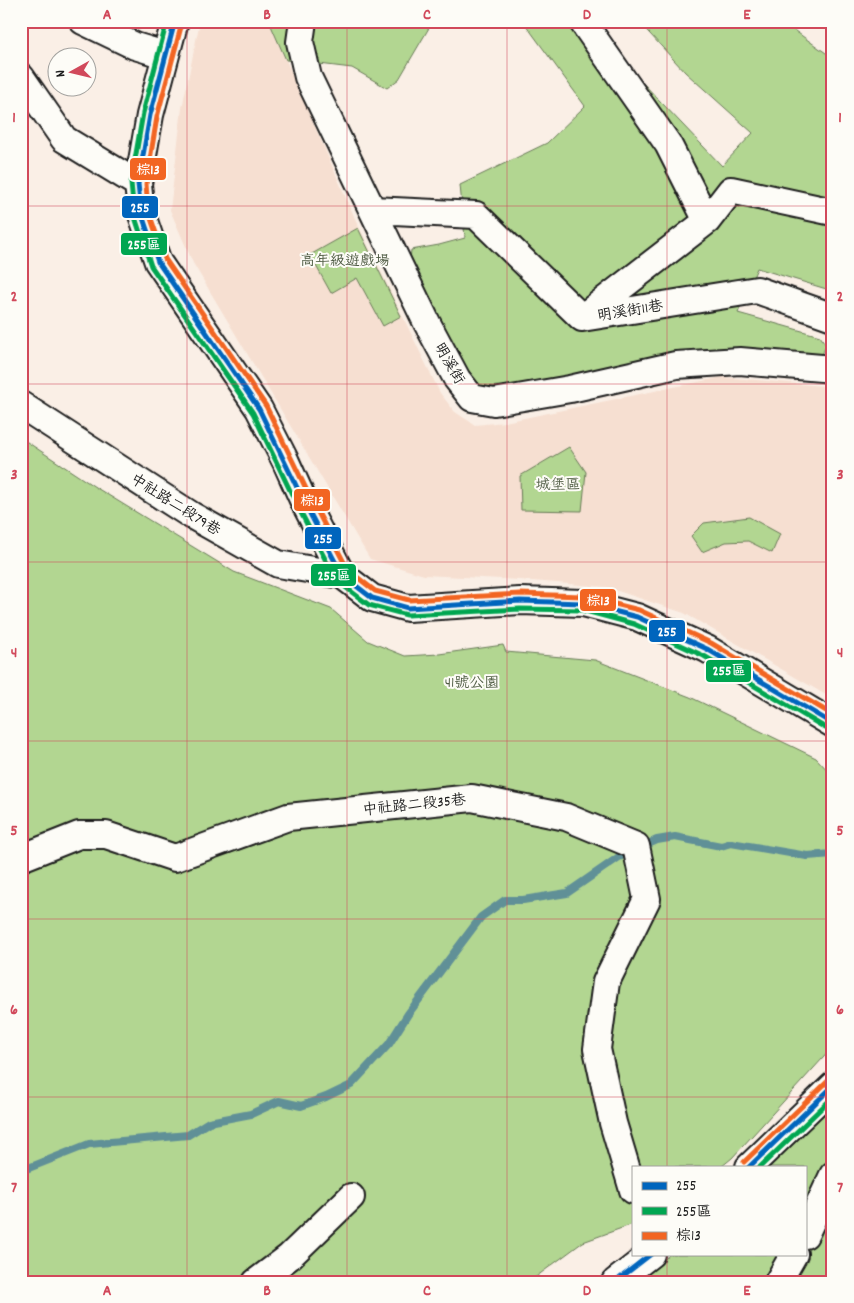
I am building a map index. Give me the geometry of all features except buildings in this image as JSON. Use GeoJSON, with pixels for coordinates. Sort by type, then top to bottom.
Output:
{"type":"FeatureCollection","features":[{"type":"Feature","properties":{"kind":"street"},"geometry":{"type":"LineString","coordinates":[[83,21],[135,46],[165,55]]}},
{"type":"Feature","properties":{"kind":"street"},"geometry":{"type":"LineString","coordinates":[[175,21],[150,116],[138,184],[141,212],[158,262],[259,409],[342,575],[372,598],[408,608],[520,601],[583,603],[638,618],[707,649],[833,724]]}},
{"type":"Feature","properties":{"kind":"street","name":"明溪街"},"geometry":{"type":"LineString","coordinates":[[303,21],[300,42],[308,78],[427,323],[457,379],[472,398],[494,402],[570,389],[676,365],[740,361],[833,369]]}},
{"type":"Feature","properties":{"kind":"street"},"geometry":{"type":"LineString","coordinates":[[582,21],[668,144],[707,222]]}},
{"type":"Feature","properties":{"kind":"street"},"geometry":{"type":"LineString","coordinates":[[21,77],[64,139],[138,184]]}},
{"type":"Feature","properties":{"kind":"street"},"geometry":{"type":"LineString","coordinates":[[582,318],[707,222],[731,190],[833,212]]}},
{"type":"Feature","properties":{"kind":"street","name":"明溪街11巷"},"geometry":{"type":"LineString","coordinates":[[373,210],[476,214],[582,318],[757,290],[833,317]]}},
{"type":"Feature","properties":{"kind":"street","name":"中社路二段79巷"},"geometry":{"type":"LineString","coordinates":[[21,405],[191,515],[278,564],[342,575]]}},
{"type":"Feature","properties":{"kind":"street","name":"中社路二段35巷"},"geometry":{"type":"LineString","coordinates":[[21,858],[79,835],[106,835],[175,858],[288,817],[472,798],[566,817],[636,846],[647,899],[606,982],[597,1049],[613,1123],[632,1187]]}},
{"type":"Feature","properties":{"kind":"street"},"geometry":{"type":"LineString","coordinates":[[750,1166],[831,1094]]}},
{"type":"Feature","properties":{"kind":"street"},"geometry":{"type":"LineString","coordinates":[[806,1233],[833,1175]]}},
{"type":"Feature","properties":{"kind":"street"},"geometry":{"type":"LineString","coordinates":[[256,1282],[289,1257],[351,1197]]}},
{"type":"Feature","properties":{"kind":"street"},"geometry":{"type":"LineString","coordinates":[[615,1282],[648,1256]]}},
{"type":"Feature","properties":{"kind":"street"},"geometry":{"type":"LineString","coordinates":[[778,1282],[793,1256]]}},
{"type":"Feature","properties":{"kind":"shaded area"},"geometry":{"type":"Polygon","coordinates":[[[200,21],[269,21],[357,223],[440,393],[455,412],[475,425],[505,422],[722,377],[833,387],[833,699],[684,613],[606,587],[424,575],[370,559],[193,263],[170,210],[182,108],[200,21]]]}},
{"type":"Feature","properties":{"kind":"green space"},"geometry":{"type":"Polygon","coordinates":[[[269,21],[433,21],[399,79],[387,88],[352,68],[286,60],[269,21]]]}},
{"type":"Feature","properties":{"kind":"green space"},"geometry":{"type":"Polygon","coordinates":[[[523,21],[592,21],[641,81],[722,166],[753,133],[685,72],[638,21],[781,21],[833,58],[833,291],[757,268],[738,313],[820,336],[826,345],[822,355],[549,383],[485,387],[471,384],[410,260],[411,250],[465,238],[460,185],[547,143],[585,106],[523,21]]]}},
{"type":"Feature","properties":{"kind":"green space","name":"高年級遊戲場"},"geometry":{"type":"Polygon","coordinates":[[[358,228],[401,316],[383,326],[357,278],[331,293],[310,255],[358,228]]]}},
{"type":"Feature","properties":{"kind":"green space","name":"41號公園"},"geometry":{"type":"Polygon","coordinates":[[[21,438],[95,487],[234,572],[331,609],[368,641],[405,656],[439,654],[503,645],[506,652],[595,660],[690,697],[816,758],[833,776],[833,1047],[732,1158],[722,1166],[632,1166],[632,1224],[583,1242],[529,1282],[21,1282],[21,438]]]}},
{"type":"Feature","properties":{"kind":"green space","name":"城堡區"},"geometry":{"type":"Polygon","coordinates":[[[569,447],[586,472],[582,511],[521,510],[520,476],[569,447]]]}},
{"type":"Feature","properties":{"kind":"green space"},"geometry":{"type":"Polygon","coordinates":[[[749,517],[780,534],[772,553],[748,541],[726,542],[702,552],[691,536],[704,523],[749,517]]]}},
{"type":"Feature","properties":{"kind":"green space"},"geometry":{"type":"Polygon","coordinates":[[[833,1094],[833,1282],[640,1282],[668,1256],[806,1256],[806,1166],[759,1166],[833,1094]]]}},
{"type":"Feature","properties":{"kind":"waterway"},"geometry":{"type":"LineString","coordinates":[[21,1171],[89,1144],[188,1135],[209,1122],[251,1114],[279,1101],[301,1106],[351,1085],[389,1044],[408,1014],[481,917],[505,900],[523,900],[567,893],[619,857],[657,840],[675,837],[721,846],[731,843],[807,856],[833,854]]}},
{"type":"Feature","properties":{"kind":"transit line","name":"255區"},"geometry":{"type":"LineString","coordinates":[[167,21],[143,113],[131,183],[134,214],[151,266],[253,413],[297,505],[336,580],[369,605],[407,615],[520,609],[582,610],[634,624],[704,656],[829,730]]}},
{"type":"Feature","properties":{"kind":"transit line","name":"255"},"geometry":{"type":"LineString","coordinates":[[175,21],[150,115],[138,184],[141,212],[158,262],[259,409],[342,575],[372,598],[408,608],[520,601],[583,603],[637,617],[707,649],[833,724]]}},
{"type":"Feature","properties":{"kind":"transit line","name":"棕13"},"geometry":{"type":"LineString","coordinates":[[182,23],[157,117],[146,184],[148,210],[165,259],[266,406],[348,570],[375,591],[409,600],[520,594],[583,596],[639,610],[711,643],[833,715]]}},
{"type":"Feature","properties":{"kind":"transit line","name":"棕13"},"geometry":{"type":"LineString","coordinates":[[744,1162],[828,1081]]}},
{"type":"Feature","properties":{"kind":"transit line","name":"255"},"geometry":{"type":"LineString","coordinates":[[750,1166],[833,1086]]}},
{"type":"Feature","properties":{"kind":"transit line","name":"255區"},"geometry":{"type":"LineString","coordinates":[[761,1166],[833,1097]]}},
{"type":"Feature","properties":{"kind":"transit line","name":"255"},"geometry":{"type":"LineString","coordinates":[[615,1282],[648,1256]]}}]}
